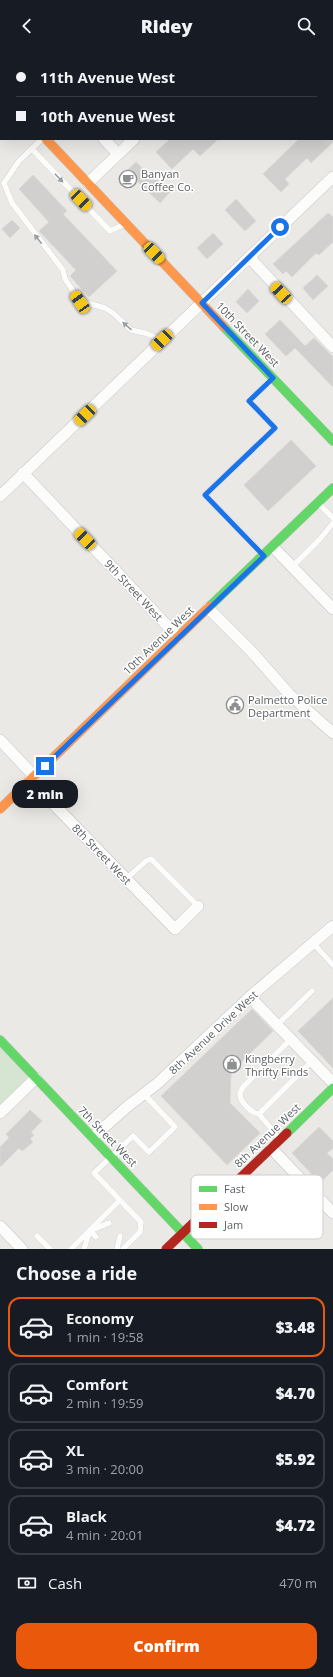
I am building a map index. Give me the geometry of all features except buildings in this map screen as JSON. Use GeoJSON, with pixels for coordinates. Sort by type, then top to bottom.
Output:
{"type":"FeatureCollection","features":[{"type":"Feature","properties":{"kind":"street","name":"10th Street West"},"geometry":{"type":"LineString","coordinates":[[47,140],[333,441]]}},
{"type":"Feature","properties":{"kind":"street"},"geometry":{"type":"LineString","coordinates":[[105,140],[118,154]]}},
{"type":"Feature","properties":{"kind":"street"},"geometry":{"type":"LineString","coordinates":[[88,183],[133,140]]}},
{"type":"Feature","properties":{"kind":"street"},"geometry":{"type":"LineString","coordinates":[[0,496],[333,177]]}},
{"type":"Feature","properties":{"kind":"street"},"geometry":{"type":"LineString","coordinates":[[249,257],[333,347]]}},
{"type":"Feature","properties":{"kind":"street","name":"9th Street West"},"geometry":{"type":"LineString","coordinates":[[23,473],[178,637]]}},
{"type":"Feature","properties":{"kind":"street","name":"10th Avenue West"},"geometry":{"type":"LineString","coordinates":[[0,809],[333,488]]}},
{"type":"Feature","properties":{"kind":"street"},"geometry":{"type":"LineString","coordinates":[[273,547],[333,609]]}},
{"type":"Feature","properties":{"kind":"street"},"geometry":{"type":"LineString","coordinates":[[208,608],[251,651],[289,694],[333,733]]}},
{"type":"Feature","properties":{"kind":"street","name":"8th Street West"},"geometry":{"type":"LineString","coordinates":[[0,740],[32,778],[174,929],[198,906]]}},
{"type":"Feature","properties":{"kind":"street","name":"8th Avenue Drive West"},"geometry":{"type":"LineString","coordinates":[[93,1137],[158,1083],[250,997],[314,944],[333,926]]}},
{"type":"Feature","properties":{"kind":"street"},"geometry":{"type":"LineString","coordinates":[[250,997],[333,1083]]}},
{"type":"Feature","properties":{"kind":"street","name":"7th Street West"},"geometry":{"type":"LineString","coordinates":[[0,1040],[198,1249]]}},
{"type":"Feature","properties":{"kind":"street"},"geometry":{"type":"LineString","coordinates":[[0,1113],[36,1078]]}},
{"type":"Feature","properties":{"kind":"street","name":"8th Avenue West"},"geometry":{"type":"LineString","coordinates":[[243,1175],[333,1088]]}},
{"type":"Feature","properties":{"kind":"street"},"geometry":{"type":"LineString","coordinates":[[271,1148],[298,1175]]}},
{"type":"Feature","properties":{"kind":"street"},"geometry":{"type":"LineString","coordinates":[[323,1201],[332,1210]]}},
{"type":"Feature","properties":{"kind":"street","name":"8th Avenue West"},"geometry":{"type":"LineString","coordinates":[[166,1249],[191,1224]]}},
{"type":"Feature","properties":{"kind":"street"},"geometry":{"type":"LineString","coordinates":[[0,1226],[18,1248]]}},
{"type":"Feature","properties":{"kind":"lane"},"geometry":{"type":"LineString","coordinates":[[41,140],[19,162],[4,183],[12,203],[63,270],[65,280],[80,302],[105,308],[131,330],[145,333],[162,340]]}},
{"type":"Feature","properties":{"kind":"lane"},"geometry":{"type":"LineString","coordinates":[[32,149],[110,231],[126,224]]}},
{"type":"Feature","properties":{"kind":"lane"},"geometry":{"type":"LineString","coordinates":[[264,556],[205,495],[275,428],[249,401],[273,378]]}},
{"type":"Feature","properties":{"kind":"lane"},"geometry":{"type":"LineString","coordinates":[[318,503],[333,518]]}},
{"type":"Feature","properties":{"kind":"lane"},"geometry":{"type":"LineString","coordinates":[[292,567],[320,539],[333,522]]}},
{"type":"Feature","properties":{"kind":"lane"},"geometry":{"type":"LineString","coordinates":[[126,879],[146,861],[151,859],[198,906]]}},
{"type":"Feature","properties":{"kind":"lane"},"geometry":{"type":"LineString","coordinates":[[314,944],[333,965]]}},
{"type":"Feature","properties":{"kind":"lane"},"geometry":{"type":"LineString","coordinates":[[277,1025],[312,991]]}},
{"type":"Feature","properties":{"kind":"lane"},"geometry":{"type":"LineString","coordinates":[[280,1139],[269,1128],[259,1114],[254,1113],[241,1099],[240,1094],[243,1087],[291,1039]]}},
{"type":"Feature","properties":{"kind":"lane"},"geometry":{"type":"LineString","coordinates":[[259,1114],[312,1062]]}},
{"type":"Feature","properties":{"kind":"lane"},"geometry":{"type":"LineString","coordinates":[[123,1249],[140,1232],[141,1222],[94,1173],[110,1156],[133,1136],[149,1152],[174,1127],[144,1094]]}},
{"type":"Feature","properties":{"kind":"lane"},"geometry":{"type":"LineString","coordinates":[[71,1249],[120,1200]]}},
{"type":"Feature","properties":{"kind":"lane"},"geometry":{"type":"LineString","coordinates":[[90,1230],[108,1224]]}},
{"type":"Feature","properties":{"kind":"lane"},"geometry":{"type":"LineString","coordinates":[[90,1230],[96,1237]]}},
{"type":"Feature","properties":{"kind":"lane"},"geometry":{"type":"LineString","coordinates":[[84,1249],[90,1230]]}},
{"type":"Feature","properties":{"kind":"lane"},"geometry":{"type":"LineString","coordinates":[[37,1236],[50,1249]]}},
{"type":"Feature","properties":{"kind":"lane"},"geometry":{"type":"LineString","coordinates":[[117,1249],[120,1236]]}},
{"type":"Feature","properties":{"kind":"green space"},"geometry":{"type":"Polygon","coordinates":[[[0,1047],[31,1078],[0,1108],[0,1047]]]}},
{"type":"Feature","properties":{"kind":"traffic: fast"},"geometry":{"type":"LineString","coordinates":[[224,327],[333,441]]}},
{"type":"Feature","properties":{"kind":"traffic: fast"},"geometry":{"type":"LineString","coordinates":[[210,606],[333,488]]}},
{"type":"Feature","properties":{"kind":"traffic: fast"},"geometry":{"type":"LineString","coordinates":[[0,1040],[198,1249]]}},
{"type":"Feature","properties":{"kind":"traffic: fast"},"geometry":{"type":"LineString","coordinates":[[287,1133],[333,1088]]}},
{"type":"Feature","properties":{"kind":"traffic: slow"},"geometry":{"type":"LineString","coordinates":[[47,140],[224,327]]}},
{"type":"Feature","properties":{"kind":"traffic: slow"},"geometry":{"type":"LineString","coordinates":[[0,809],[210,606]]}},
{"type":"Feature","properties":{"kind":"traffic: jam"},"geometry":{"type":"LineString","coordinates":[[243,1175],[287,1133]]}},
{"type":"Feature","properties":{"kind":"traffic: jam"},"geometry":{"type":"LineString","coordinates":[[166,1249],[191,1225]]}},
{"type":"Feature","properties":{"kind":"place","name":"Banyan Coffee Co."},"geometry":{"type":"Point","coordinates":[128,179]}},
{"type":"Feature","properties":{"kind":"place","name":"Palmetto Police Department"},"geometry":{"type":"Point","coordinates":[235,705]}},
{"type":"Feature","properties":{"kind":"place","name":"Kingberry Thrifty Finds"},"geometry":{"type":"Point","coordinates":[232,1064]}},
{"type":"Feature","properties":{"kind":"route"},"geometry":{"type":"LineString","coordinates":[[45,766],[208,608],[264,556],[205,495],[275,428],[249,401],[273,378],[202,303],[280,227]]}}]}
